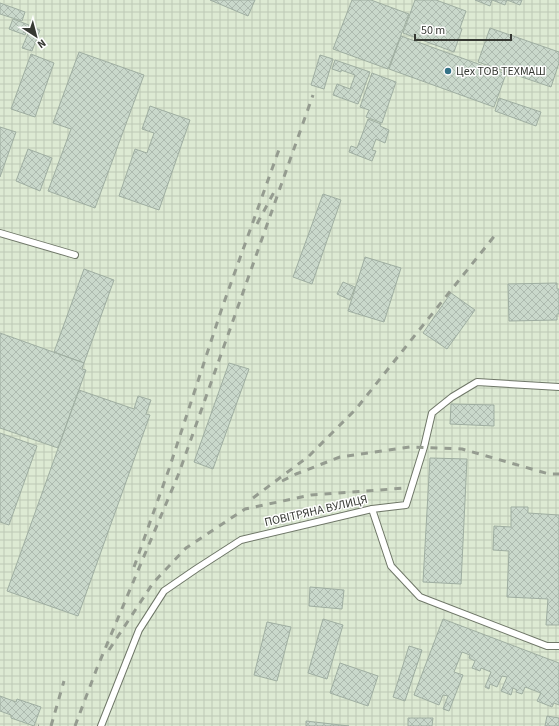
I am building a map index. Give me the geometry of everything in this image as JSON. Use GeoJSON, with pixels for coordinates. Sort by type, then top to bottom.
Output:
{"type":"FeatureCollection","features":[{"type":"Feature","properties":{"kind":"lane"},"geometry":{"type":"LineString","coordinates":[[0,233],[75,255]]}},
{"type":"Feature","properties":{"kind":"lane","name":"ПОВІТРЯНА ВУЛИЦЯ"},"geometry":{"type":"LineString","coordinates":[[101,726],[139,630],[164,591],[241,540],[372,509],[406,505],[424,448],[432,413],[452,397],[477,382],[559,387]]}},
{"type":"Feature","properties":{"kind":"lane"},"geometry":{"type":"LineString","coordinates":[[372,509],[391,566],[420,597],[547,646],[559,646]]}},
{"type":"Feature","properties":{"kind":"shaded area"},"geometry":{"type":"Polygon","coordinates":[[[0,0],[559,0],[559,726],[0,726],[0,0]]]}},
{"type":"Feature","properties":{"kind":"building"},"geometry":{"type":"Polygon","coordinates":[[[210,0],[255,0],[248,16],[210,0]]]}},
{"type":"Feature","properties":{"kind":"building"},"geometry":{"type":"Polygon","coordinates":[[[352,0],[371,0],[409,14],[388,69],[333,49],[352,0]]]}},
{"type":"Feature","properties":{"kind":"building"},"geometry":{"type":"Polygon","coordinates":[[[415,0],[436,0],[466,11],[460,28],[462,29],[454,52],[403,33],[415,0]]]}},
{"type":"Feature","properties":{"kind":"building"},"geometry":{"type":"Polygon","coordinates":[[[475,0],[492,0],[490,6],[475,0]]]}},
{"type":"Feature","properties":{"kind":"building"},"geometry":{"type":"Polygon","coordinates":[[[492,0],[507,0],[505,5],[492,0]]]}},
{"type":"Feature","properties":{"kind":"building"},"geometry":{"type":"Polygon","coordinates":[[[507,0],[522,0],[520,5],[507,0]]]}},
{"type":"Feature","properties":{"kind":"building"},"geometry":{"type":"Polygon","coordinates":[[[0,3],[25,12],[22,21],[0,14],[0,3]]]}},
{"type":"Feature","properties":{"kind":"building"},"geometry":{"type":"Polygon","coordinates":[[[13,19],[29,25],[25,35],[9,29],[13,19]]]}},
{"type":"Feature","properties":{"kind":"building"},"geometry":{"type":"Polygon","coordinates":[[[31,26],[40,30],[32,51],[22,48],[31,26]]]}},
{"type":"Feature","properties":{"kind":"building","name":"Цех ТОВ ТЕХМАШ"},"geometry":{"type":"Polygon","coordinates":[[[490,28],[559,52],[559,63],[551,87],[478,62],[490,28]]]}},
{"type":"Feature","properties":{"kind":"building","name":"Цех ТОВ ТЕХМАШ"},"geometry":{"type":"Polygon","coordinates":[[[401,36],[506,74],[494,107],[389,69],[401,36]]]}},
{"type":"Feature","properties":{"kind":"building"},"geometry":{"type":"Polygon","coordinates":[[[79,52],[144,75],[95,208],[48,191],[71,129],[53,123],[79,52]]]}},
{"type":"Feature","properties":{"kind":"building"},"geometry":{"type":"Polygon","coordinates":[[[31,54],[54,63],[35,117],[11,109],[31,54]]]}},
{"type":"Feature","properties":{"kind":"building"},"geometry":{"type":"Polygon","coordinates":[[[320,55],[333,59],[324,89],[311,85],[320,55]]]}},
{"type":"Feature","properties":{"kind":"building"},"geometry":{"type":"Polygon","coordinates":[[[335,60],[370,72],[358,104],[333,95],[337,84],[350,89],[355,75],[341,70],[341,72],[332,69],[335,60]]]}},
{"type":"Feature","properties":{"kind":"building"},"geometry":{"type":"Polygon","coordinates":[[[372,73],[396,82],[382,123],[366,117],[369,110],[360,107],[372,73]]]}},
{"type":"Feature","properties":{"kind":"building"},"geometry":{"type":"Polygon","coordinates":[[[499,98],[541,112],[536,126],[495,111],[499,98]]]}},
{"type":"Feature","properties":{"kind":"building"},"geometry":{"type":"Polygon","coordinates":[[[150,106],[190,120],[159,210],[119,196],[135,149],[147,153],[154,133],[142,129],[150,106]]]}},
{"type":"Feature","properties":{"kind":"building"},"geometry":{"type":"Polygon","coordinates":[[[368,119],[381,124],[380,126],[389,130],[385,143],[376,139],[372,150],[376,151],[372,161],[349,152],[351,146],[357,148],[368,119]]]}},
{"type":"Feature","properties":{"kind":"building"},"geometry":{"type":"Polygon","coordinates":[[[0,127],[16,132],[0,177],[0,127]]]}},
{"type":"Feature","properties":{"kind":"building"},"geometry":{"type":"Polygon","coordinates":[[[28,149],[52,158],[40,191],[16,181],[28,149]]]}},
{"type":"Feature","properties":{"kind":"building"},"geometry":{"type":"Polygon","coordinates":[[[323,194],[341,200],[312,284],[293,277],[323,194]]]}},
{"type":"Feature","properties":{"kind":"building"},"geometry":{"type":"Polygon","coordinates":[[[365,257],[401,268],[384,322],[348,311],[365,257]]]}},
{"type":"Feature","properties":{"kind":"building"},"geometry":{"type":"Polygon","coordinates":[[[84,269],[114,280],[84,363],[54,352],[84,269]]]}},
{"type":"Feature","properties":{"kind":"building"},"geometry":{"type":"Polygon","coordinates":[[[343,282],[355,287],[350,300],[337,294],[343,282]]]}},
{"type":"Feature","properties":{"kind":"building"},"geometry":{"type":"Polygon","coordinates":[[[557,283],[557,289],[559,289],[559,314],[557,314],[557,320],[509,321],[508,284],[557,283]]]}},
{"type":"Feature","properties":{"kind":"building"},"geometry":{"type":"Polygon","coordinates":[[[451,293],[475,310],[447,349],[423,333],[451,293]]]}},
{"type":"Feature","properties":{"kind":"building"},"geometry":{"type":"Polygon","coordinates":[[[0,333],[84,363],[82,369],[86,370],[58,448],[0,428],[0,333]]]}},
{"type":"Feature","properties":{"kind":"building"},"geometry":{"type":"Polygon","coordinates":[[[229,363],[249,369],[213,469],[194,462],[229,363]]]}},
{"type":"Feature","properties":{"kind":"building"},"geometry":{"type":"Polygon","coordinates":[[[79,390],[134,409],[138,396],[151,400],[146,414],[150,415],[78,616],[7,591],[79,390]]]}},
{"type":"Feature","properties":{"kind":"building"},"geometry":{"type":"Polygon","coordinates":[[[451,404],[494,405],[494,426],[450,424],[451,404]]]}},
{"type":"Feature","properties":{"kind":"building"},"geometry":{"type":"Polygon","coordinates":[[[0,433],[37,446],[9,525],[0,522],[0,433]]]}},
{"type":"Feature","properties":{"kind":"building"},"geometry":{"type":"Polygon","coordinates":[[[430,458],[467,459],[461,584],[423,582],[430,458]]]}},
{"type":"Feature","properties":{"kind":"building"},"geometry":{"type":"Polygon","coordinates":[[[511,507],[528,507],[528,513],[559,515],[559,625],[546,625],[548,599],[507,597],[509,551],[493,550],[494,526],[511,527],[511,507]]]}},
{"type":"Feature","properties":{"kind":"building"},"geometry":{"type":"Polygon","coordinates":[[[310,587],[344,590],[342,609],[309,606],[310,587]]]}},
{"type":"Feature","properties":{"kind":"building"},"geometry":{"type":"Polygon","coordinates":[[[323,619],[343,625],[327,679],[308,673],[323,619]]]}},
{"type":"Feature","properties":{"kind":"building"},"geometry":{"type":"Polygon","coordinates":[[[443,619],[559,663],[559,705],[554,703],[552,707],[537,701],[541,693],[525,687],[522,694],[516,692],[517,690],[513,688],[511,695],[501,691],[507,677],[502,676],[497,687],[490,684],[489,689],[485,687],[491,672],[481,668],[480,671],[472,668],[475,661],[469,658],[470,655],[462,652],[454,672],[463,675],[449,711],[443,709],[448,696],[443,695],[439,705],[414,695],[443,619]]]}},
{"type":"Feature","properties":{"kind":"building"},"geometry":{"type":"Polygon","coordinates":[[[267,622],[291,627],[277,681],[254,675],[267,622]]]}},
{"type":"Feature","properties":{"kind":"building"},"geometry":{"type":"Polygon","coordinates":[[[409,646],[422,650],[405,701],[393,697],[409,646]]]}},
{"type":"Feature","properties":{"kind":"building"},"geometry":{"type":"Polygon","coordinates":[[[340,663],[378,676],[368,706],[330,693],[340,663]]]}},
{"type":"Feature","properties":{"kind":"building"},"geometry":{"type":"Polygon","coordinates":[[[0,696],[16,702],[17,699],[41,707],[34,726],[11,718],[11,715],[0,711],[0,696]]]}},
{"type":"Feature","properties":{"kind":"building"},"geometry":{"type":"Polygon","coordinates":[[[547,716],[559,718],[559,726],[545,726],[547,716]]]}},
{"type":"Feature","properties":{"kind":"building"},"geometry":{"type":"Polygon","coordinates":[[[408,718],[433,718],[432,726],[408,726],[408,718]]]}},
{"type":"Feature","properties":{"kind":"building"},"geometry":{"type":"Polygon","coordinates":[[[306,721],[349,726],[306,726],[306,721]]]}},
{"type":"Feature","properties":{"kind":"railway"},"geometry":{"type":"LineString","coordinates":[[75,726],[97,668],[179,473],[313,95]]}},
{"type":"Feature","properties":{"kind":"railway"},"geometry":{"type":"LineString","coordinates":[[134,567],[169,469],[222,308],[281,144]]}},
{"type":"Feature","properties":{"kind":"railway"},"geometry":{"type":"LineString","coordinates":[[257,224],[274,192]]}},
{"type":"Feature","properties":{"kind":"railway"},"geometry":{"type":"LineString","coordinates":[[253,498],[309,456],[356,409],[496,234]]}},
{"type":"Feature","properties":{"kind":"railway"},"geometry":{"type":"LineString","coordinates":[[282,481],[340,457],[410,447],[462,449],[549,474],[559,474]]}},
{"type":"Feature","properties":{"kind":"railway"},"geometry":{"type":"LineString","coordinates":[[109,650],[153,583],[186,548],[245,509],[311,495],[406,488]]}},
{"type":"Feature","properties":{"kind":"railway"},"geometry":{"type":"LineString","coordinates":[[51,726],[64,681]]}},
{"type":"Feature","properties":{"kind":"place","name":"Цех ТОВ ТЕХМАШ"},"geometry":{"type":"Point","coordinates":[448,71]}}]}
